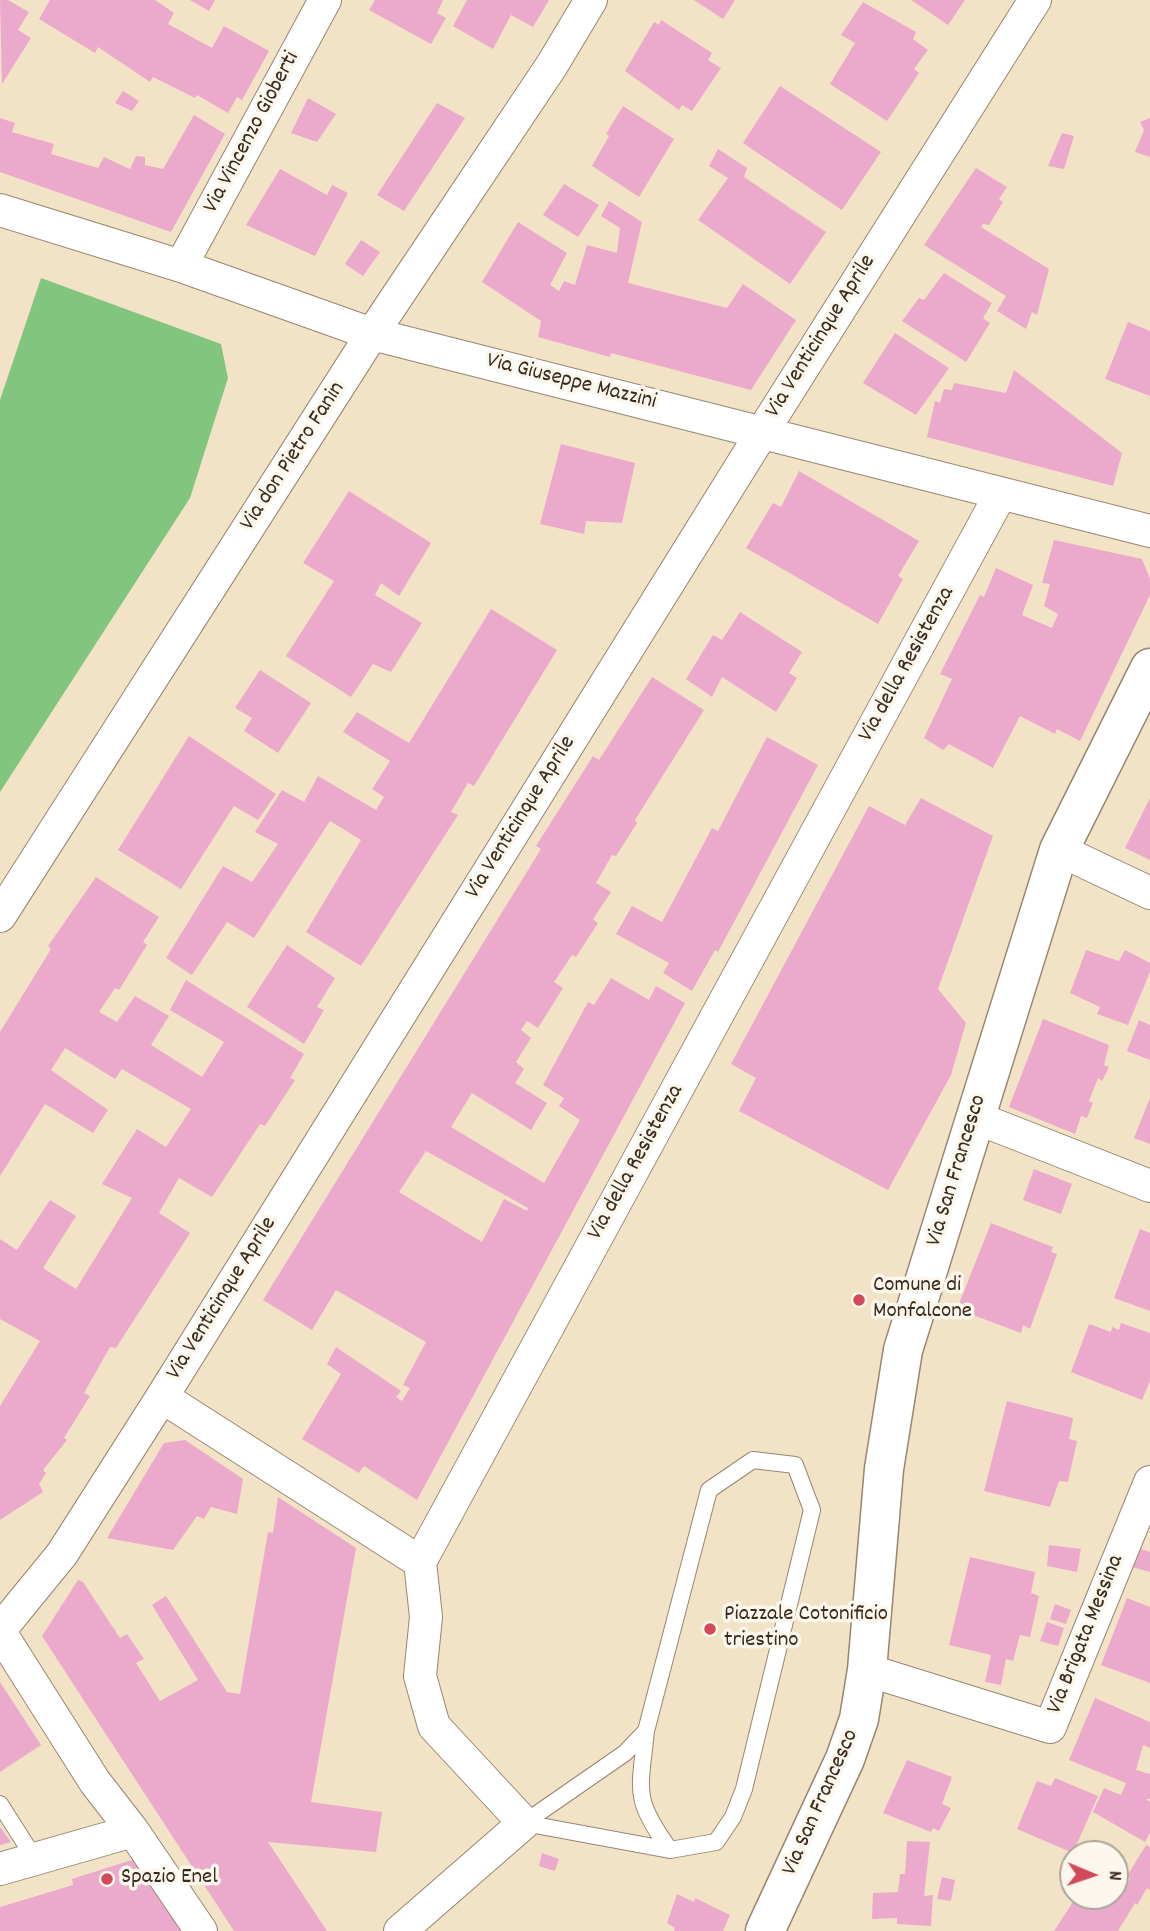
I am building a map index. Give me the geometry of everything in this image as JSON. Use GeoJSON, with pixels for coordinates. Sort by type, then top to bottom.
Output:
{"type":"FeatureCollection","features":[{"type":"Feature","properties":{"kind":"street","name":"Via Vincenzo Gioberti"},"geometry":{"type":"LineString","coordinates":[[181,265],[326,0]]}},
{"type":"Feature","properties":{"kind":"street","name":"Via don Pietro Fanin"},"geometry":{"type":"LineString","coordinates":[[0,916],[372,334],[552,65],[592,0]]}},
{"type":"Feature","properties":{"kind":"street","name":"Via Venticinque Aprile"},"geometry":{"type":"LineString","coordinates":[[0,1631],[62,1554],[162,1397],[763,431],[1035,0]]}},
{"type":"Feature","properties":{"kind":"street","name":"Via Giuseppe Mazzini"},"geometry":{"type":"LineString","coordinates":[[0,210],[181,265],[372,334],[763,431],[1000,495],[1150,530]]}},
{"type":"Feature","properties":{"kind":"street","name":"Via della Resistenza"},"geometry":{"type":"LineString","coordinates":[[420,1562],[1000,495]]}},
{"type":"Feature","properties":{"kind":"street","name":"Via San Francesco"},"geometry":{"type":"LineString","coordinates":[[765,1931],[845,1759],[859,1719],[867,1670],[884,1469],[903,1350],[974,1117],[1059,850],[1150,668]]}},
{"type":"Feature","properties":{"kind":"street"},"geometry":{"type":"LineString","coordinates":[[1059,850],[1150,893]]}},
{"type":"Feature","properties":{"kind":"street"},"geometry":{"type":"LineString","coordinates":[[974,1117],[1150,1186]]}},
{"type":"Feature","properties":{"kind":"street"},"geometry":{"type":"LineString","coordinates":[[162,1397],[420,1562],[426,1617],[420,1676],[434,1726],[524,1823],[400,1931]]}},
{"type":"Feature","properties":{"kind":"street","name":"Via Brigata Messina"},"geometry":{"type":"LineString","coordinates":[[867,1670],[1050,1727],[1150,1482]]}},
{"type":"Feature","properties":{"kind":"street"},"geometry":{"type":"LineString","coordinates":[[0,1631],[95,1782],[133,1831],[201,1931]]}},
{"type":"Feature","properties":{"kind":"street"},"geometry":{"type":"LineString","coordinates":[[0,1869],[133,1831]]}},
{"type":"Feature","properties":{"kind":"lane"},"geometry":{"type":"LineString","coordinates":[[524,1823],[670,1850],[716,1842],[733,1817],[744,1789],[812,1510],[794,1465],[753,1460],[709,1490],[646,1731],[639,1793],[647,1818],[670,1850]]}},
{"type":"Feature","properties":{"kind":"lane"},"geometry":{"type":"LineString","coordinates":[[524,1823],[625,1753],[646,1731]]}},
{"type":"Feature","properties":{"kind":"lane"},"geometry":{"type":"LineString","coordinates":[[0,1804],[34,1859]]}},
{"type":"Feature","properties":{"kind":"green space"},"geometry":{"type":"Polygon","coordinates":[[[41,278],[221,344],[228,378],[190,498],[0,792],[0,400],[41,278]]]}},
{"type":"Feature","properties":{"kind":"building"},"geometry":{"type":"Polygon","coordinates":[[[0,0],[8,0],[29,12],[18,30],[31,38],[2,84],[0,0]]]}},
{"type":"Feature","properties":{"kind":"building"},"geometry":{"type":"Polygon","coordinates":[[[50,0],[155,0],[174,13],[168,24],[212,48],[224,26],[269,51],[242,100],[237,97],[228,113],[197,95],[195,98],[153,77],[150,82],[98,47],[95,53],[39,19],[50,0]]]}},
{"type":"Feature","properties":{"kind":"building"},"geometry":{"type":"Polygon","coordinates":[[[190,0],[215,0],[209,11],[190,0]]]}},
{"type":"Feature","properties":{"kind":"building"},"geometry":{"type":"Polygon","coordinates":[[[375,0],[443,0],[437,13],[446,18],[431,44],[369,10],[375,0]]]}},
{"type":"Feature","properties":{"kind":"building"},"geometry":{"type":"Polygon","coordinates":[[[467,0],[549,0],[533,27],[511,15],[493,49],[453,26],[467,0]]]}},
{"type":"Feature","properties":{"kind":"building"},"geometry":{"type":"Polygon","coordinates":[[[694,0],[735,0],[723,19],[694,0]]]}},
{"type":"Feature","properties":{"kind":"building"},"geometry":{"type":"Polygon","coordinates":[[[911,0],[965,0],[948,25],[911,0]]]}},
{"type":"Feature","properties":{"kind":"building"},"geometry":{"type":"Polygon","coordinates":[[[863,2],[916,32],[913,39],[928,50],[914,69],[919,73],[887,121],[830,84],[855,43],[841,35],[863,2]]]}},
{"type":"Feature","properties":{"kind":"building"},"geometry":{"type":"Polygon","coordinates":[[[661,20],[712,53],[708,60],[721,68],[692,111],[682,105],[679,110],[625,71],[654,22],[659,25],[661,20]]]}},
{"type":"Feature","properties":{"kind":"building"},"geometry":{"type":"Polygon","coordinates":[[[780,86],[881,152],[842,210],[743,143],[780,86]]]}},
{"type":"Feature","properties":{"kind":"building"},"geometry":{"type":"Polygon","coordinates":[[[123,91],[139,101],[132,111],[115,103],[123,91]]]}},
{"type":"Feature","properties":{"kind":"building"},"geometry":{"type":"Polygon","coordinates":[[[308,98],[336,114],[317,142],[291,133],[308,98]]]}},
{"type":"Feature","properties":{"kind":"building"},"geometry":{"type":"Polygon","coordinates":[[[437,103],[465,118],[404,211],[377,195],[437,103]]]}},
{"type":"Feature","properties":{"kind":"building"},"geometry":{"type":"Polygon","coordinates":[[[623,106],[674,139],[639,197],[592,166],[609,136],[606,134],[623,106]]]}},
{"type":"Feature","properties":{"kind":"building"},"geometry":{"type":"Polygon","coordinates":[[[194,115],[225,134],[171,232],[0,172],[0,118],[15,123],[12,132],[54,144],[51,154],[98,168],[104,157],[130,169],[136,156],[145,157],[145,165],[163,169],[194,115]]]}},
{"type":"Feature","properties":{"kind":"building"},"geometry":{"type":"Polygon","coordinates":[[[1150,118],[1150,157],[1135,152],[1144,130],[1140,122],[1150,118]]]}},
{"type":"Feature","properties":{"kind":"building"},"geometry":{"type":"Polygon","coordinates":[[[1062,133],[1074,136],[1064,169],[1048,166],[1062,133]]]}},
{"type":"Feature","properties":{"kind":"building"},"geometry":{"type":"Polygon","coordinates":[[[718,149],[747,168],[744,177],[826,232],[790,284],[698,220],[728,178],[709,166],[718,149]]]}},
{"type":"Feature","properties":{"kind":"building"},"geometry":{"type":"Polygon","coordinates":[[[976,168],[1007,187],[999,199],[1003,202],[989,225],[983,224],[981,227],[1049,269],[1037,315],[1032,312],[1026,329],[997,311],[1006,296],[924,245],[976,168]]]}},
{"type":"Feature","properties":{"kind":"building"},"geometry":{"type":"Polygon","coordinates":[[[280,169],[327,195],[332,185],[348,193],[315,256],[246,225],[280,169]]]}},
{"type":"Feature","properties":{"kind":"building"},"geometry":{"type":"Polygon","coordinates":[[[564,184],[599,205],[578,237],[543,215],[564,184]]]}},
{"type":"Feature","properties":{"kind":"building"},"geometry":{"type":"Polygon","coordinates":[[[609,201],[642,222],[628,283],[727,308],[743,284],[796,320],[751,390],[611,353],[610,357],[538,337],[541,321],[482,282],[518,222],[567,253],[550,285],[559,291],[564,281],[575,285],[587,245],[617,253],[620,228],[601,216],[609,201]]]}},
{"type":"Feature","properties":{"kind":"building"},"geometry":{"type":"Polygon","coordinates":[[[361,240],[380,252],[363,276],[345,264],[361,240]]]}},
{"type":"Feature","properties":{"kind":"building"},"geometry":{"type":"Polygon","coordinates":[[[944,273],[992,303],[983,318],[990,323],[966,362],[902,321],[919,298],[924,300],[944,273]]]}},
{"type":"Feature","properties":{"kind":"building"},"geometry":{"type":"Polygon","coordinates":[[[1128,322],[1150,331],[1150,396],[1105,379],[1128,322]]]}},
{"type":"Feature","properties":{"kind":"building"},"geometry":{"type":"Polygon","coordinates":[[[895,333],[949,368],[916,415],[863,383],[895,333]]]}},
{"type":"Feature","properties":{"kind":"building"},"geometry":{"type":"Polygon","coordinates":[[[1014,370],[1122,453],[1113,486],[927,437],[935,401],[940,403],[944,389],[952,390],[954,383],[1006,393],[1014,370]]]}},
{"type":"Feature","properties":{"kind":"building"},"geometry":{"type":"Polygon","coordinates":[[[561,444],[635,463],[622,523],[586,521],[584,534],[540,524],[561,444]]]}},
{"type":"Feature","properties":{"kind":"building"},"geometry":{"type":"Polygon","coordinates":[[[799,471],[919,541],[898,576],[903,579],[878,624],[746,548],[773,503],[781,507],[799,471]]]}},
{"type":"Feature","properties":{"kind":"building"},"geometry":{"type":"Polygon","coordinates":[[[349,491],[431,543],[399,596],[381,583],[375,595],[422,623],[391,672],[373,664],[351,697],[286,656],[334,581],[303,563],[349,491]]]}},
{"type":"Feature","properties":{"kind":"building"},"geometry":{"type":"Polygon","coordinates":[[[1054,540],[1142,559],[1150,579],[1150,595],[1080,741],[1057,729],[1055,734],[1020,716],[993,768],[949,744],[943,750],[924,738],[952,679],[940,674],[980,595],[984,597],[996,568],[1033,585],[1022,615],[1052,628],[1058,614],[1044,606],[1050,584],[1042,583],[1054,540]]]}},
{"type":"Feature","properties":{"kind":"building"},"geometry":{"type":"Polygon","coordinates":[[[491,609],[557,650],[474,786],[468,783],[451,812],[458,815],[361,966],[306,932],[361,840],[330,821],[254,938],[227,922],[192,975],[166,958],[223,866],[252,882],[278,844],[255,832],[282,790],[304,802],[318,776],[376,810],[384,797],[372,789],[390,761],[343,732],[357,712],[409,743],[491,609]]]}},
{"type":"Feature","properties":{"kind":"building"},"geometry":{"type":"Polygon","coordinates":[[[740,612],[802,652],[789,673],[797,678],[776,712],[722,677],[712,697],[686,679],[713,635],[722,640],[740,612]]]}},
{"type":"Feature","properties":{"kind":"building"},"geometry":{"type":"Polygon","coordinates":[[[260,670],[311,703],[278,753],[244,731],[252,718],[235,708],[260,670]]]}},
{"type":"Feature","properties":{"kind":"building"},"geometry":{"type":"Polygon","coordinates":[[[652,677],[704,710],[635,820],[637,823],[616,856],[612,855],[596,883],[611,892],[593,919],[598,923],[576,957],[572,955],[554,982],[563,988],[538,1028],[527,1021],[521,1030],[531,1038],[516,1062],[524,1069],[515,1083],[547,1103],[531,1130],[472,1093],[451,1127],[544,1183],[580,1120],[559,1106],[564,1098],[543,1085],[588,1002],[594,1005],[611,978],[649,1000],[656,986],[685,1003],[417,1500],[364,1466],[359,1473],[302,1439],[341,1374],[327,1364],[336,1347],[401,1391],[396,1397],[402,1401],[410,1388],[403,1385],[426,1342],[336,1290],[312,1330],[263,1300],[541,849],[536,846],[593,756],[599,760],[652,677]],[[426,1151],[399,1192],[482,1242],[504,1199],[527,1211],[528,1208],[426,1151]]]}},
{"type":"Feature","properties":{"kind":"building"},"geometry":{"type":"Polygon","coordinates":[[[189,736],[276,794],[258,820],[234,806],[181,889],[118,850],[189,736]]]}},
{"type":"Feature","properties":{"kind":"building"},"geometry":{"type":"Polygon","coordinates":[[[767,737],[818,765],[718,952],[715,950],[692,991],[663,973],[669,963],[616,934],[632,906],[662,922],[712,828],[718,831],[767,737]]]}},
{"type":"Feature","properties":{"kind":"building"},"geometry":{"type":"Polygon","coordinates":[[[921,798],[993,836],[938,989],[966,1023],[951,1075],[888,1190],[739,1111],[756,1078],[731,1064],[869,806],[905,825],[921,798]]]}},
{"type":"Feature","properties":{"kind":"building"},"geometry":{"type":"Polygon","coordinates":[[[1150,798],[1150,860],[1125,848],[1150,798]]]}},
{"type":"Feature","properties":{"kind":"building"},"geometry":{"type":"Polygon","coordinates":[[[96,877],[159,917],[143,942],[147,945],[119,990],[115,988],[99,1012],[117,1022],[135,996],[169,1016],[151,1045],[202,1077],[224,1042],[170,1010],[186,980],[304,1054],[290,1078],[295,1080],[265,1126],[260,1124],[212,1197],[179,1178],[159,1213],[190,1233],[116,1348],[110,1347],[84,1393],[90,1396],[64,1438],[67,1440],[43,1470],[46,1473],[39,1484],[43,1492],[0,1520],[0,1406],[40,1341],[0,1319],[0,1239],[17,1250],[50,1200],[76,1216],[43,1268],[76,1289],[132,1198],[102,1184],[137,1129],[166,1147],[191,1109],[122,1069],[115,1079],[65,1048],[51,1070],[108,1110],[93,1133],[45,1104],[0,1176],[0,1032],[51,949],[48,946],[96,877]]]}},
{"type":"Feature","properties":{"kind":"building"},"geometry":{"type":"Polygon","coordinates":[[[287,945],[335,978],[317,1007],[324,1010],[304,1044],[247,1007],[287,945]]]}},
{"type":"Feature","properties":{"kind":"building"},"geometry":{"type":"Polygon","coordinates":[[[1086,950],[1119,961],[1125,950],[1150,963],[1150,972],[1128,1025],[1097,1014],[1100,1007],[1070,993],[1086,950]]]}},
{"type":"Feature","properties":{"kind":"building"},"geometry":{"type":"Polygon","coordinates":[[[1043,1019],[1109,1045],[1104,1065],[1109,1067],[1102,1081],[1098,1078],[1089,1101],[1093,1103],[1087,1118],[1081,1116],[1075,1134],[1009,1107],[1043,1019]]]}},
{"type":"Feature","properties":{"kind":"building"},"geometry":{"type":"Polygon","coordinates":[[[1139,1020],[1150,1025],[1150,1060],[1127,1051],[1139,1020]]]}},
{"type":"Feature","properties":{"kind":"building"},"geometry":{"type":"Polygon","coordinates":[[[1150,1098],[1150,1144],[1134,1138],[1150,1098]]]}},
{"type":"Feature","properties":{"kind":"building"},"geometry":{"type":"Polygon","coordinates":[[[1034,1169],[1072,1184],[1061,1214],[1023,1200],[1034,1169]]]}},
{"type":"Feature","properties":{"kind":"building"},"geometry":{"type":"Polygon","coordinates":[[[991,1223],[1053,1247],[1051,1252],[1057,1254],[1030,1329],[1023,1325],[1021,1333],[957,1309],[991,1223]]]}},
{"type":"Feature","properties":{"kind":"building"},"geometry":{"type":"Polygon","coordinates":[[[1140,1229],[1150,1233],[1150,1311],[1114,1298],[1140,1229]]]}},
{"type":"Feature","properties":{"kind":"building"},"geometry":{"type":"Polygon","coordinates":[[[1121,1323],[1150,1333],[1150,1381],[1142,1400],[1071,1372],[1089,1324],[1111,1332],[1112,1327],[1119,1330],[1121,1323]]]}},
{"type":"Feature","properties":{"kind":"building"},"geometry":{"type":"Polygon","coordinates":[[[1007,1401],[1073,1418],[1069,1439],[1077,1441],[1068,1482],[1059,1481],[1050,1507],[984,1491],[1007,1401]]]}},
{"type":"Feature","properties":{"kind":"building"},"geometry":{"type":"Polygon","coordinates":[[[185,1440],[243,1479],[237,1514],[211,1507],[204,1519],[197,1516],[173,1550],[107,1538],[164,1443],[185,1440]]]}},
{"type":"Feature","properties":{"kind":"building"},"geometry":{"type":"Polygon","coordinates":[[[278,1497],[356,1548],[311,1802],[382,1812],[376,1852],[268,1842],[327,1931],[234,1931],[42,1636],[78,1580],[83,1582],[120,1638],[127,1634],[144,1659],[136,1663],[160,1701],[198,1680],[152,1605],[166,1596],[227,1692],[240,1694],[268,1532],[273,1533],[278,1497]]]}},
{"type":"Feature","properties":{"kind":"building"},"geometry":{"type":"Polygon","coordinates":[[[1049,1545],[1081,1549],[1077,1572],[1047,1566],[1049,1545]]]}},
{"type":"Feature","properties":{"kind":"building"},"geometry":{"type":"Polygon","coordinates":[[[1132,1546],[1150,1552],[1150,1572],[1125,1565],[1132,1546]]]}},
{"type":"Feature","properties":{"kind":"building"},"geometry":{"type":"Polygon","coordinates":[[[970,1557],[1035,1572],[1031,1593],[1039,1596],[1030,1637],[1020,1635],[1013,1661],[1006,1659],[1001,1685],[985,1682],[991,1655],[949,1645],[970,1557]]]}},
{"type":"Feature","properties":{"kind":"building"},"geometry":{"type":"Polygon","coordinates":[[[1127,1598],[1150,1607],[1150,1683],[1101,1665],[1127,1598]]]}},
{"type":"Feature","properties":{"kind":"building"},"geometry":{"type":"Polygon","coordinates":[[[1055,1604],[1071,1610],[1066,1624],[1050,1619],[1055,1604]]]}},
{"type":"Feature","properties":{"kind":"building"},"geometry":{"type":"Polygon","coordinates":[[[1047,1622],[1064,1628],[1058,1646],[1040,1641],[1047,1622]]]}},
{"type":"Feature","properties":{"kind":"building"},"geometry":{"type":"Polygon","coordinates":[[[0,1682],[41,1745],[0,1772],[0,1682]]]}},
{"type":"Feature","properties":{"kind":"building"},"geometry":{"type":"Polygon","coordinates":[[[1095,1698],[1150,1722],[1150,1748],[1143,1745],[1136,1770],[1150,1774],[1150,1799],[1146,1799],[1150,1802],[1150,1833],[1145,1842],[1093,1812],[1104,1788],[1121,1795],[1126,1783],[1069,1760],[1095,1698]]]}},
{"type":"Feature","properties":{"kind":"building"},"geometry":{"type":"Polygon","coordinates":[[[907,1760],[952,1777],[942,1804],[951,1808],[939,1831],[933,1828],[931,1832],[883,1813],[907,1760]]]}},
{"type":"Feature","properties":{"kind":"building"},"geometry":{"type":"Polygon","coordinates":[[[1055,1778],[1098,1796],[1079,1840],[1059,1840],[1059,1847],[1017,1829],[1037,1781],[1051,1786],[1055,1778]]]}},
{"type":"Feature","properties":{"kind":"building"},"geometry":{"type":"Polygon","coordinates":[[[0,1827],[11,1842],[0,1845],[0,1827]]]}},
{"type":"Feature","properties":{"kind":"building"},"geometry":{"type":"Polygon","coordinates":[[[907,1841],[930,1842],[924,1896],[933,1895],[931,1926],[897,1924],[897,1918],[872,1919],[873,1893],[898,1892],[900,1874],[905,1874],[907,1841]]]}},
{"type":"Feature","properties":{"kind":"building"},"geometry":{"type":"Polygon","coordinates":[[[1146,1845],[1150,1847],[1150,1890],[1147,1888],[1137,1905],[1135,1903],[1118,1931],[1054,1931],[1068,1910],[1129,1910],[1129,1873],[1146,1845]]]}},
{"type":"Feature","properties":{"kind":"building"},"geometry":{"type":"Polygon","coordinates":[[[542,1853],[559,1859],[555,1871],[539,1866],[542,1853]]]}},
{"type":"Feature","properties":{"kind":"building"},"geometry":{"type":"Polygon","coordinates":[[[135,1859],[183,1931],[0,1931],[0,1907],[73,1885],[72,1879],[135,1859]]]}},
{"type":"Feature","properties":{"kind":"building"},"geometry":{"type":"Polygon","coordinates":[[[942,1877],[955,1880],[951,1901],[937,1899],[942,1877]]]}},
{"type":"Feature","properties":{"kind":"building"},"geometry":{"type":"Polygon","coordinates":[[[677,1894],[694,1902],[695,1898],[730,1915],[723,1931],[674,1931],[675,1928],[667,1923],[677,1894]]]}},
{"type":"Feature","properties":{"kind":"place","name":"Comune di Monfalcone"},"geometry":{"type":"Point","coordinates":[859,1300]}},
{"type":"Feature","properties":{"kind":"place","name":"Piazzale Cotonificio triestino"},"geometry":{"type":"Point","coordinates":[710,1629]}},
{"type":"Feature","properties":{"kind":"place","name":"Spazio Enel"},"geometry":{"type":"Point","coordinates":[107,1879]}}]}
